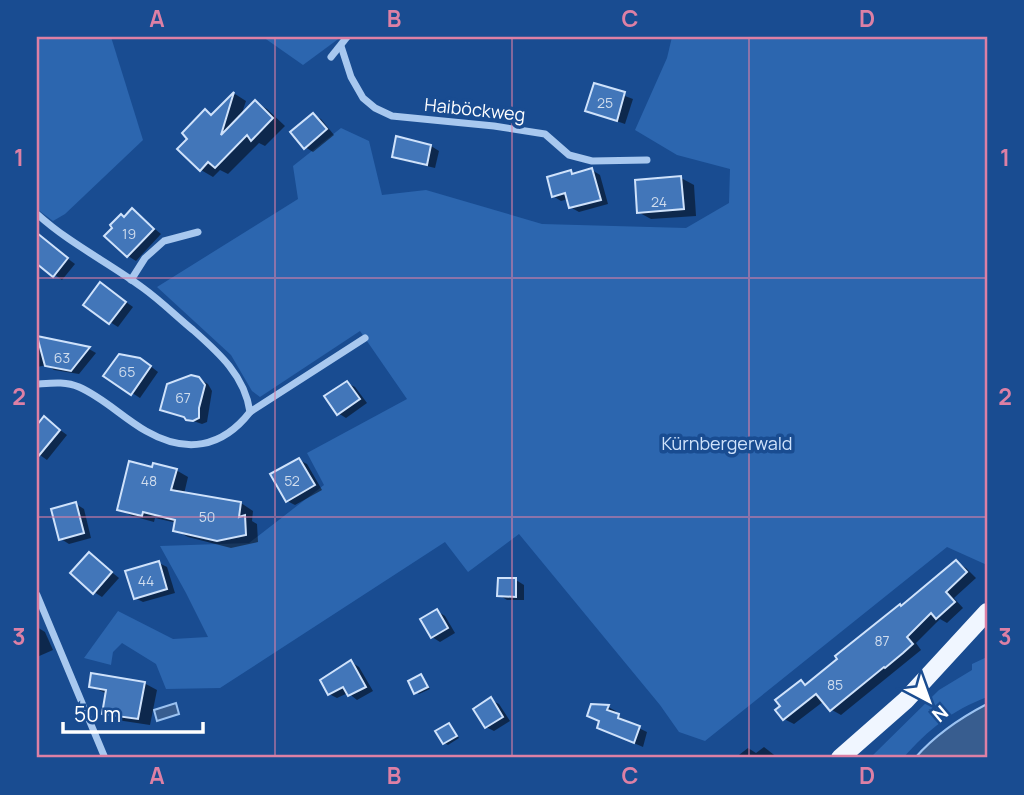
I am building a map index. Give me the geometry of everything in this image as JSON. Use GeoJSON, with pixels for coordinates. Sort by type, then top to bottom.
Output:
{"type":"FeatureCollection","features":[{"type":"Feature","properties":{"kind":"main road"},"geometry":{"type":"LineString","coordinates":[[840,758],[906,700],[987,612]]}},
{"type":"Feature","properties":{"kind":"street"},"geometry":{"type":"LineString","coordinates":[[331,57],[347,37]]}},
{"type":"Feature","properties":{"kind":"street","name":"Haiböckweg"},"geometry":{"type":"LineString","coordinates":[[341,46],[351,77],[363,98],[375,108],[392,116],[494,125],[545,134],[569,155],[592,161],[647,160]]}},
{"type":"Feature","properties":{"kind":"street"},"geometry":{"type":"LineString","coordinates":[[37,214],[80,248],[154,296],[222,356],[245,392],[250,412]]}},
{"type":"Feature","properties":{"kind":"street"},"geometry":{"type":"LineString","coordinates":[[131,280],[145,258],[156,247],[171,238],[198,232]]}},
{"type":"Feature","properties":{"kind":"street"},"geometry":{"type":"LineString","coordinates":[[37,384],[55,382],[77,386],[146,431],[165,440],[191,445],[210,443],[233,431],[250,412],[365,338]]}},
{"type":"Feature","properties":{"kind":"street"},"geometry":{"type":"LineString","coordinates":[[37,595],[105,758]]}},
{"type":"Feature","properties":{"kind":"green space"},"geometry":{"type":"Polygon","coordinates":[[[37,37],[111,37],[143,140],[65,214],[53,221],[37,209],[37,37]]]}},
{"type":"Feature","properties":{"kind":"green space"},"geometry":{"type":"Polygon","coordinates":[[[263,37],[341,37],[303,65],[263,37]]]}},
{"type":"Feature","properties":{"kind":"green space","name":"Kürnbergerwald"},"geometry":{"type":"Polygon","coordinates":[[[672,37],[987,37],[987,565],[947,547],[705,741],[679,732],[660,705],[519,534],[468,572],[445,542],[220,688],[166,689],[156,664],[122,643],[113,652],[111,665],[84,658],[118,611],[173,639],[208,637],[160,546],[249,543],[324,485],[307,453],[407,399],[360,331],[260,397],[252,391],[231,355],[157,287],[298,199],[293,166],[341,128],[369,141],[382,195],[426,190],[542,224],[686,228],[729,203],[730,169],[677,155],[635,130],[667,58],[672,37]]]}},
{"type":"Feature","properties":{"kind":"green space"},"geometry":{"type":"Polygon","coordinates":[[[987,657],[987,697],[962,708],[941,722],[903,758],[870,758],[939,690],[972,670],[972,664],[987,657]]]}},
{"type":"Feature","properties":{"kind":"shaded area"},"geometry":{"type":"Polygon","coordinates":[[[176,703],[179,714],[157,721],[154,710],[176,703]]]}},
{"type":"Feature","properties":{"kind":"shaded area"},"geometry":{"type":"Polygon","coordinates":[[[987,704],[987,758],[915,758],[948,728],[987,704]]]}},
{"type":"Feature","properties":{"kind":"building"},"geometry":{"type":"Polygon","coordinates":[[[594,83],[625,92],[617,121],[585,111],[594,83]]]}},
{"type":"Feature","properties":{"kind":"building"},"geometry":{"type":"Polygon","coordinates":[[[234,92],[221,135],[255,100],[273,118],[251,141],[247,135],[215,168],[208,162],[200,171],[177,149],[187,139],[182,133],[205,109],[211,115],[234,92]]]}},
{"type":"Feature","properties":{"kind":"building"},"geometry":{"type":"Polygon","coordinates":[[[313,113],[327,129],[304,149],[290,132],[313,113]]]}},
{"type":"Feature","properties":{"kind":"building"},"geometry":{"type":"Polygon","coordinates":[[[396,136],[431,145],[427,165],[392,157],[396,136]]]}},
{"type":"Feature","properties":{"kind":"building"},"geometry":{"type":"Polygon","coordinates":[[[592,168],[601,200],[569,208],[565,193],[552,197],[547,177],[571,170],[572,174],[592,168]]]}},
{"type":"Feature","properties":{"kind":"building"},"geometry":{"type":"Polygon","coordinates":[[[681,176],[684,209],[637,213],[635,180],[681,176]]]}},
{"type":"Feature","properties":{"kind":"building"},"geometry":{"type":"Polygon","coordinates":[[[132,208],[154,229],[127,257],[104,236],[121,214],[124,217],[132,208]]]}},
{"type":"Feature","properties":{"kind":"building"},"geometry":{"type":"Polygon","coordinates":[[[37,233],[68,258],[53,277],[37,264],[37,233]]]}},
{"type":"Feature","properties":{"kind":"building"},"geometry":{"type":"Polygon","coordinates":[[[100,282],[126,302],[109,324],[83,305],[100,282]]]}},
{"type":"Feature","properties":{"kind":"building"},"geometry":{"type":"Polygon","coordinates":[[[37,336],[90,347],[71,371],[45,366],[37,336]]]}},
{"type":"Feature","properties":{"kind":"building"},"geometry":{"type":"Polygon","coordinates":[[[119,354],[140,358],[151,366],[131,395],[103,376],[119,354]]]}},
{"type":"Feature","properties":{"kind":"building"},"geometry":{"type":"Polygon","coordinates":[[[191,375],[199,377],[205,385],[199,418],[186,420],[160,410],[167,384],[191,375]]]}},
{"type":"Feature","properties":{"kind":"building"},"geometry":{"type":"Polygon","coordinates":[[[347,381],[360,399],[337,415],[324,396],[347,381]]]}},
{"type":"Feature","properties":{"kind":"building"},"geometry":{"type":"Polygon","coordinates":[[[44,416],[60,430],[37,458],[37,425],[44,416]]]}},
{"type":"Feature","properties":{"kind":"building"},"geometry":{"type":"Polygon","coordinates":[[[299,458],[315,485],[286,502],[270,474],[299,458]]]}},
{"type":"Feature","properties":{"kind":"building"},"geometry":{"type":"Polygon","coordinates":[[[129,461],[152,467],[153,463],[177,469],[171,490],[241,502],[239,517],[245,515],[246,535],[217,541],[173,531],[175,520],[143,512],[142,516],[117,510],[129,461]]]}},
{"type":"Feature","properties":{"kind":"building"},"geometry":{"type":"Polygon","coordinates":[[[76,502],[84,533],[59,540],[51,509],[76,502]]]}},
{"type":"Feature","properties":{"kind":"building"},"geometry":{"type":"Polygon","coordinates":[[[89,552],[112,572],[93,594],[70,573],[89,552]]]}},
{"type":"Feature","properties":{"kind":"building"},"geometry":{"type":"Polygon","coordinates":[[[956,560],[967,572],[946,592],[955,602],[936,619],[931,613],[907,637],[913,644],[830,711],[816,694],[783,720],[775,710],[780,706],[775,700],[801,680],[805,685],[837,659],[835,656],[956,560]]]}},
{"type":"Feature","properties":{"kind":"building"},"geometry":{"type":"Polygon","coordinates":[[[159,561],[167,589],[134,599],[125,571],[159,561]]]}},
{"type":"Feature","properties":{"kind":"building"},"geometry":{"type":"Polygon","coordinates":[[[498,578],[516,578],[516,597],[497,596],[498,578]]]}},
{"type":"Feature","properties":{"kind":"building"},"geometry":{"type":"Polygon","coordinates":[[[437,609],[448,628],[431,638],[420,619],[437,609]]]}},
{"type":"Feature","properties":{"kind":"building"},"geometry":{"type":"Polygon","coordinates":[[[351,660],[366,687],[348,696],[343,687],[328,695],[320,680],[351,660]]]}},
{"type":"Feature","properties":{"kind":"building"},"geometry":{"type":"Polygon","coordinates":[[[91,673],[145,682],[138,719],[102,714],[106,690],[89,687],[91,673]]]}},
{"type":"Feature","properties":{"kind":"building"},"geometry":{"type":"Polygon","coordinates":[[[421,674],[428,687],[414,694],[408,681],[421,674]]]}},
{"type":"Feature","properties":{"kind":"building"},"geometry":{"type":"Polygon","coordinates":[[[491,697],[503,717],[485,728],[473,709],[491,697]]]}},
{"type":"Feature","properties":{"kind":"building"},"geometry":{"type":"Polygon","coordinates":[[[591,704],[609,705],[607,710],[619,714],[618,718],[640,726],[634,743],[597,728],[599,721],[587,716],[591,704]]]}},
{"type":"Feature","properties":{"kind":"building"},"geometry":{"type":"Polygon","coordinates":[[[449,723],[457,736],[443,744],[435,731],[449,723]]]}}]}
